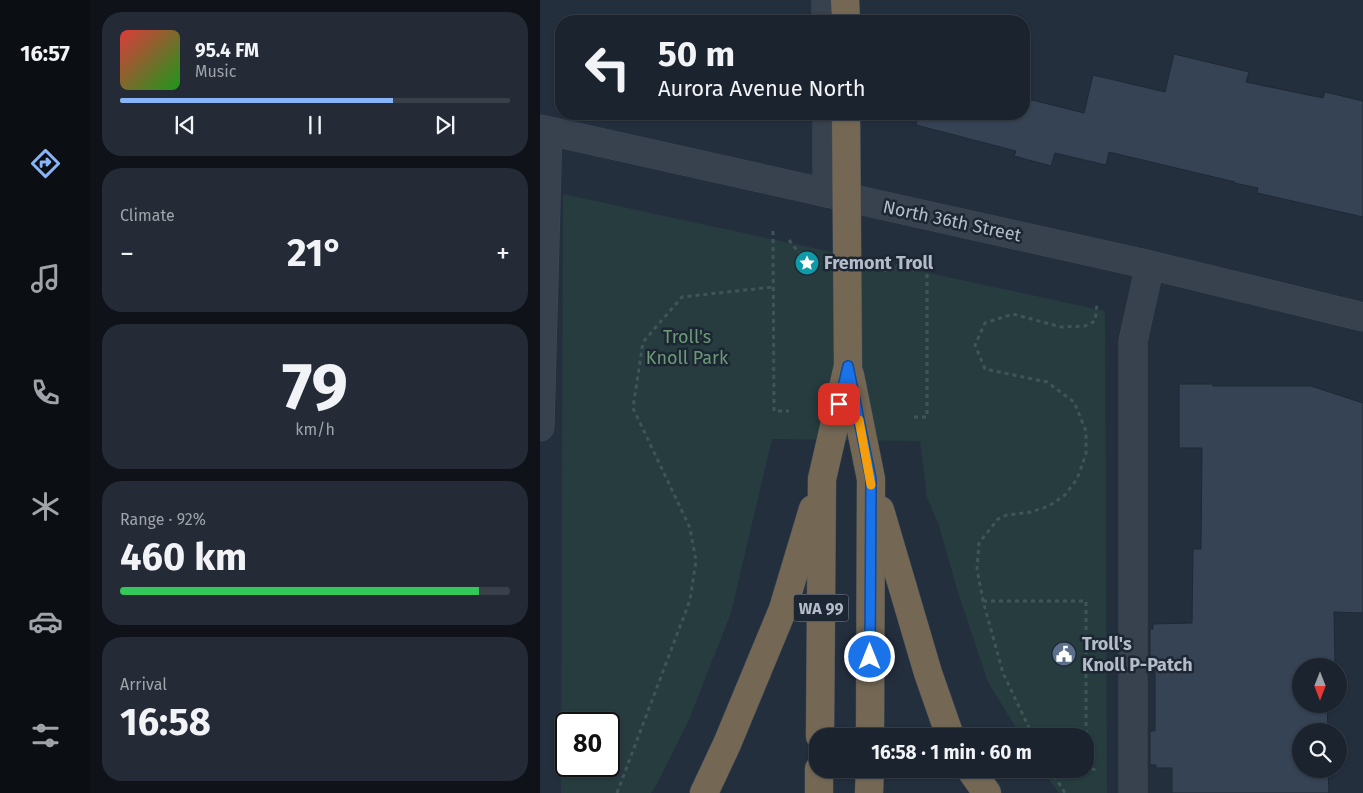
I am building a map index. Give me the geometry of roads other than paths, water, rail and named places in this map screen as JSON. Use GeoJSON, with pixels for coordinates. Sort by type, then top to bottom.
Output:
{"type":"FeatureCollection","features":[{"type":"Feature","properties":{"kind":"highway"},"geometry":{"type":"LineString","coordinates":[[845,0],[846,15]]}},
{"type":"Feature","properties":{"kind":"highway","name":"WA 99"},"geometry":{"type":"LineString","coordinates":[[846,120],[848,366],[871,479],[870,728]]}},
{"type":"Feature","properties":{"kind":"highway","name":"WA 99"},"geometry":{"type":"LineString","coordinates":[[820,728],[822,479],[848,366]]}},
{"type":"Feature","properties":{"kind":"highway"},"geometry":{"type":"LineString","coordinates":[[704,793],[727,744],[782,609],[822,479]]}},
{"type":"Feature","properties":{"kind":"highway"},"geometry":{"type":"LineString","coordinates":[[871,479],[911,619],[947,728]]}},
{"type":"Feature","properties":{"kind":"highway"},"geometry":{"type":"LineString","coordinates":[[819,793],[820,778]]}},
{"type":"Feature","properties":{"kind":"highway"},"geometry":{"type":"LineString","coordinates":[[870,778],[870,793]]}},
{"type":"Feature","properties":{"kind":"highway"},"geometry":{"type":"LineString","coordinates":[[976,778],[987,793]]}},
{"type":"Feature","properties":{"kind":"street"},"geometry":{"type":"LineString","coordinates":[[826,0],[826,15]]}},
{"type":"Feature","properties":{"kind":"street"},"geometry":{"type":"LineString","coordinates":[[826,120],[827,193]]}},
{"type":"Feature","properties":{"kind":"street"},"geometry":{"type":"LineString","coordinates":[[540,427],[544,130]]}},
{"type":"Feature","properties":{"kind":"street","name":"North 36th Street"},"geometry":{"type":"LineString","coordinates":[[544,130],[1150,265],[1363,317]]}},
{"type":"Feature","properties":{"kind":"street"},"geometry":{"type":"LineString","coordinates":[[1133,793],[1133,341],[1150,265]]}},
{"type":"Feature","properties":{"kind":"place","name":"Fremont Troll"},"geometry":{"type":"Point","coordinates":[807,263]}},
{"type":"Feature","properties":{"kind":"place","name":"Troll's Knoll P-Patch"},"geometry":{"type":"Point","coordinates":[1064,654]}},
{"type":"Feature","properties":{"kind":"park label","name":"Troll's Knoll Park"},"geometry":{"type":"Point","coordinates":[687,347]}}]}
